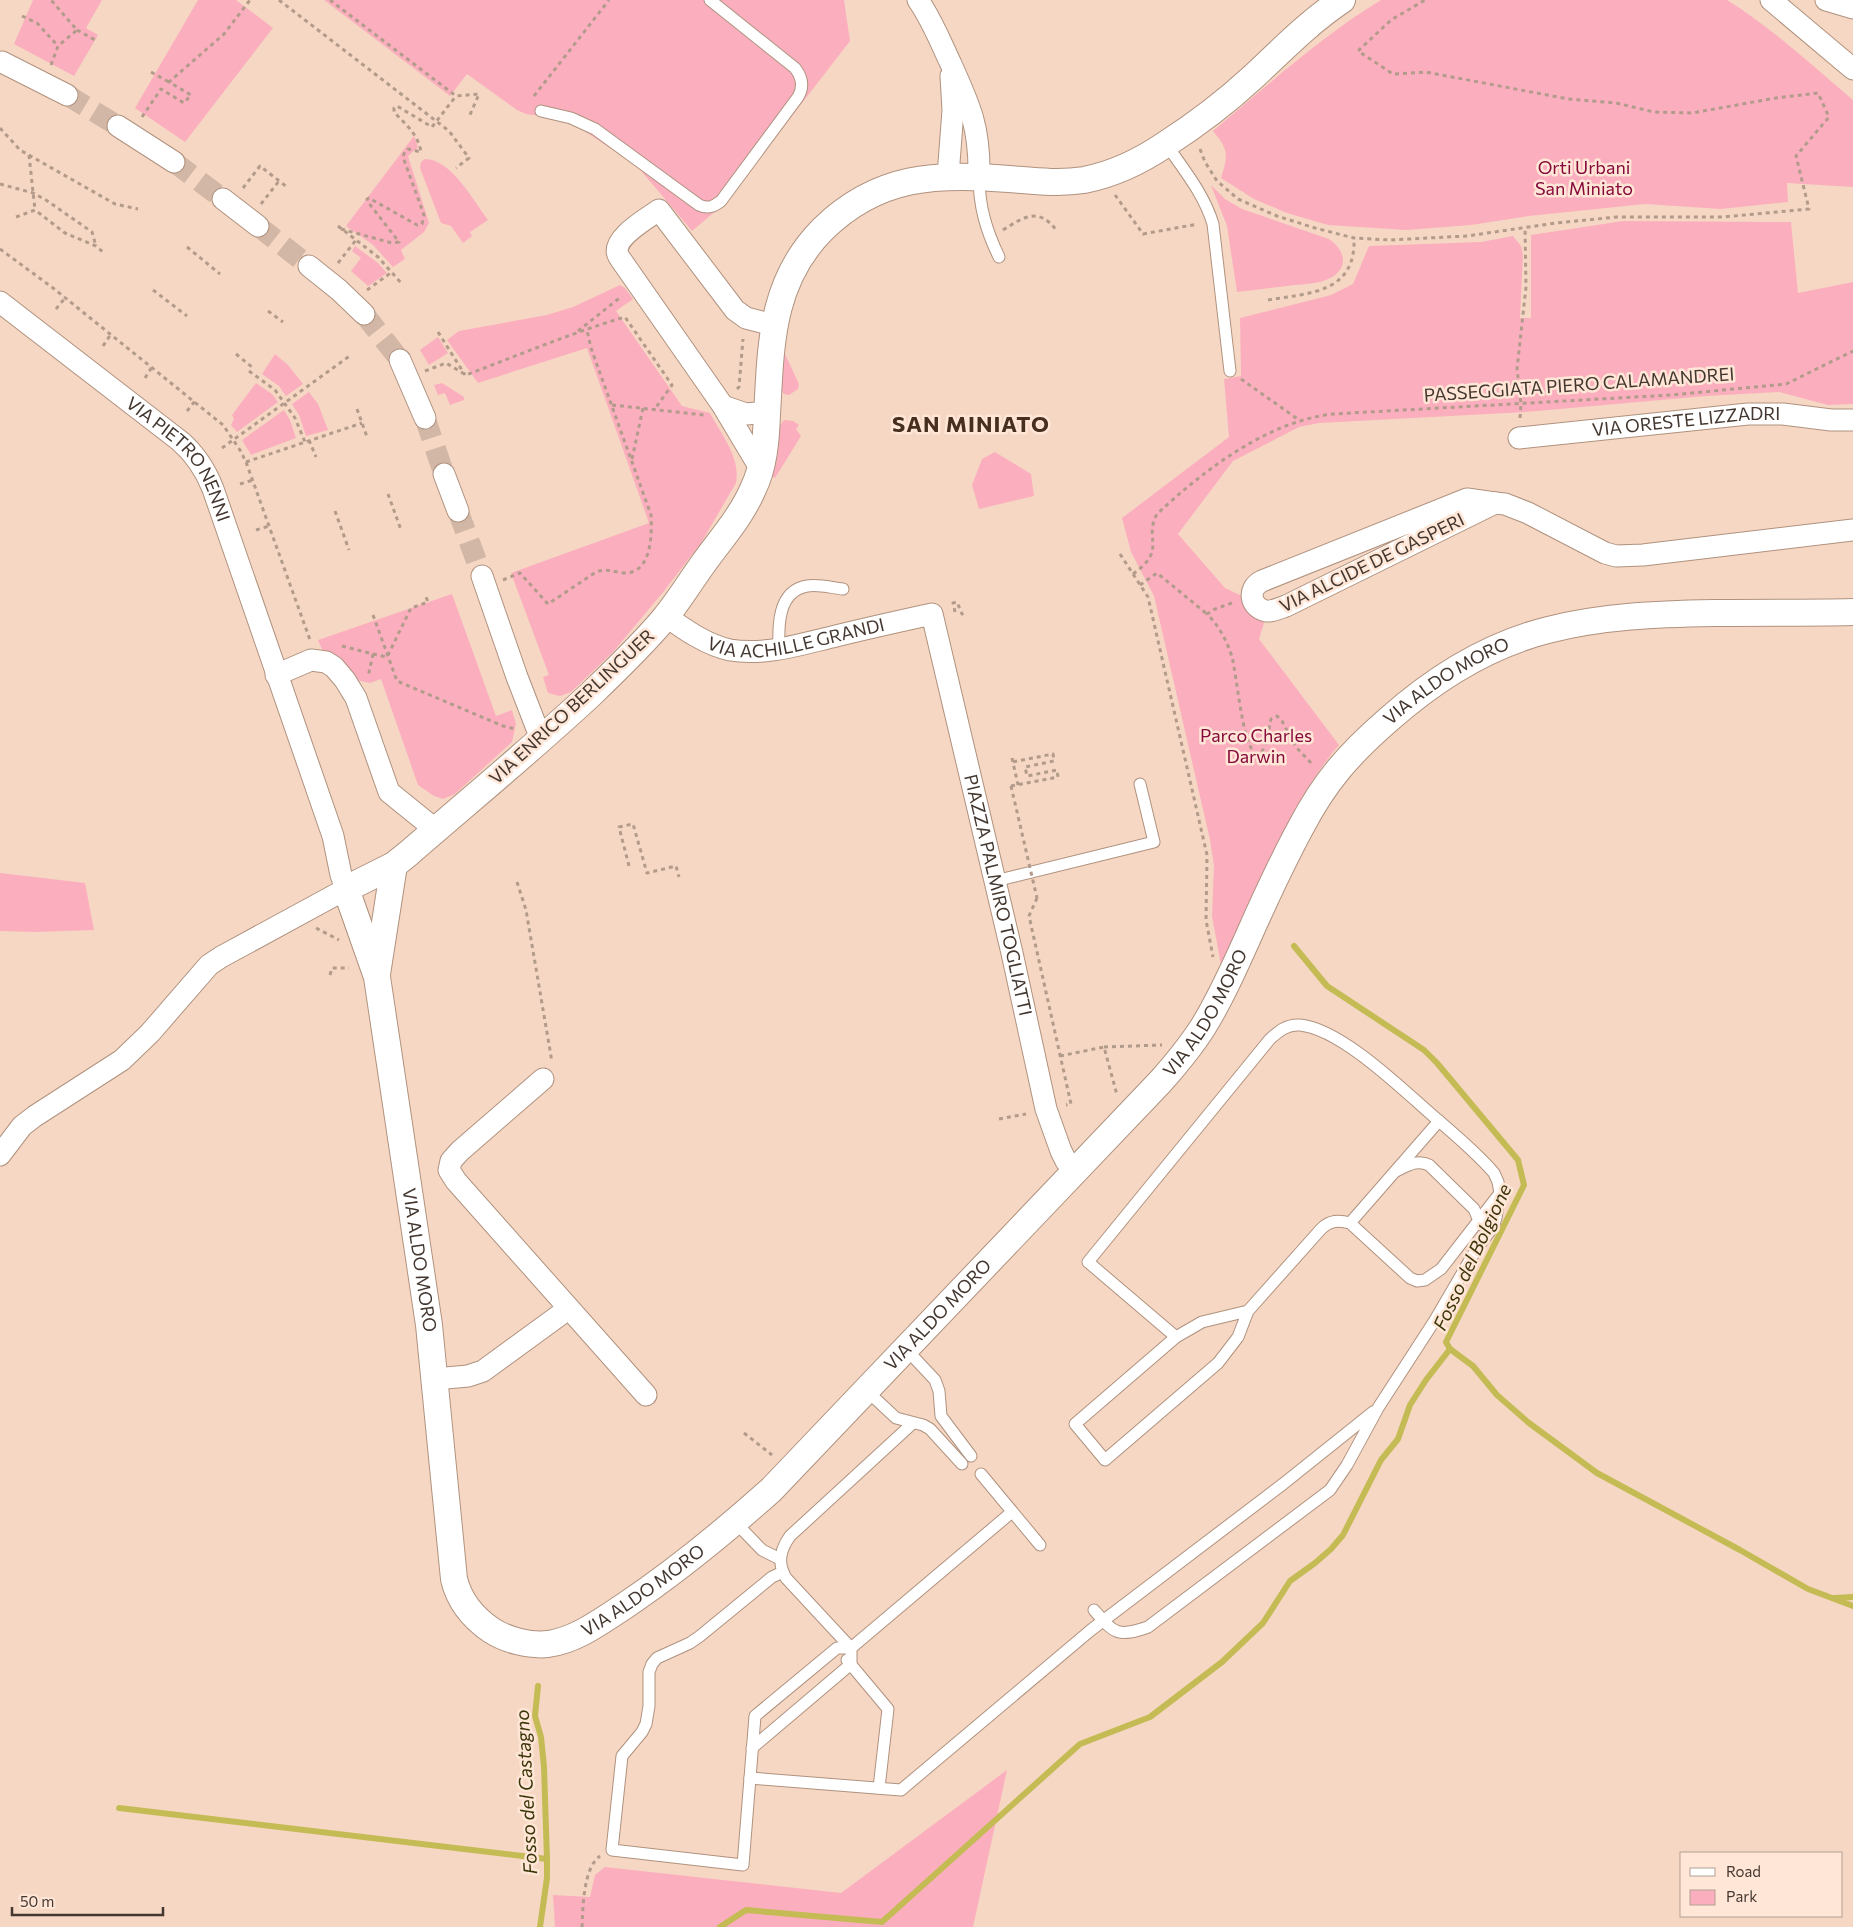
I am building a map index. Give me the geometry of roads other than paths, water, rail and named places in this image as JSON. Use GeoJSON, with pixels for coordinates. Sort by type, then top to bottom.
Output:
{"type":"FeatureCollection","features":[{"type":"Feature","properties":{"kind":"street"},"geometry":{"type":"LineString","coordinates":[[918,0],[935,27],[973,117],[978,141],[979,177]]}},
{"type":"Feature","properties":{"kind":"street","name":"VIA ENRICO BERLINGUER"},"geometry":{"type":"LineString","coordinates":[[0,1156],[22,1126],[122,1060],[150,1034],[209,966],[221,956],[394,865],[436,830],[530,734],[620,666],[666,616],[752,492],[760,468],[766,436],[773,325],[782,293],[796,264],[812,241],[832,221],[860,200],[880,191],[915,180],[948,176],[1058,183],[1081,180],[1118,171],[1150,155],[1194,126],[1250,80],[1308,25],[1342,0]]}},
{"type":"Feature","properties":{"kind":"street"},"geometry":{"type":"LineString","coordinates":[[1771,0],[1853,69]]}},
{"type":"Feature","properties":{"kind":"street"},"geometry":{"type":"LineString","coordinates":[[1826,0],[1853,8]]}},
{"type":"Feature","properties":{"kind":"street"},"geometry":{"type":"LineString","coordinates":[[948,176],[952,110],[949,61]]}},
{"type":"Feature","properties":{"kind":"street"},"geometry":{"type":"LineString","coordinates":[[2,62],[67,95]]}},
{"type":"Feature","properties":{"kind":"street"},"geometry":{"type":"LineString","coordinates":[[118,126],[174,162]]}},
{"type":"Feature","properties":{"kind":"street"},"geometry":{"type":"LineString","coordinates":[[232,195],[259,216]]}},
{"type":"Feature","properties":{"kind":"street"},"geometry":{"type":"LineString","coordinates":[[760,468],[721,405],[617,253],[616,248],[623,238],[659,210],[735,310],[746,318],[773,325]]}},
{"type":"Feature","properties":{"kind":"street"},"geometry":{"type":"LineString","coordinates":[[309,266],[339,290],[364,314]]}},
{"type":"Feature","properties":{"kind":"street","name":"VIA PIETRO NENNI"},"geometry":{"type":"LineString","coordinates":[[0,302],[180,441],[194,454],[214,489],[333,836],[341,875],[346,889]]}},
{"type":"Feature","properties":{"kind":"street"},"geometry":{"type":"LineString","coordinates":[[400,360],[425,418]]}},
{"type":"Feature","properties":{"kind":"street"},"geometry":{"type":"LineString","coordinates":[[721,405],[746,414],[768,412]]}},
{"type":"Feature","properties":{"kind":"street","name":"VIA ORESTE LIZZADRI"},"geometry":{"type":"LineString","coordinates":[[1519,438],[1748,414],[1783,414],[1831,420],[1853,420]]}},
{"type":"Feature","properties":{"kind":"street"},"geometry":{"type":"LineString","coordinates":[[444,474],[458,510]]}},
{"type":"Feature","properties":{"kind":"street","name":"VIA ALCIDE DE GASPERI"},"geometry":{"type":"LineString","coordinates":[[1495,503],[1286,606],[1271,611],[1264,611],[1252,598],[1253,588],[1262,581],[1457,501],[1467,499],[1495,503],[1516,508],[1616,556],[1643,555],[1853,530]]}},
{"type":"Feature","properties":{"kind":"street"},"geometry":{"type":"LineString","coordinates":[[490,579],[530,734]]}},
{"type":"Feature","properties":{"kind":"street","name":"VIA ALDO MORO"},"geometry":{"type":"LineString","coordinates":[[346,889],[376,977],[421,1262],[435,1378],[454,1579],[459,1596],[466,1607],[493,1632],[514,1640],[548,1644],[573,1636],[603,1620],[653,1586],[735,1522],[771,1490],[867,1391],[905,1348],[1074,1170],[1160,1082],[1192,1044],[1222,994],[1265,898],[1321,790],[1355,750],[1396,712],[1444,676],[1498,648],[1547,630],[1616,618],[1656,615],[1853,612]]}},
{"type":"Feature","properties":{"kind":"street","name":"VIA ACHILLE GRANDI"},"geometry":{"type":"LineString","coordinates":[[666,616],[696,636],[720,647],[748,652],[779,649],[932,614]]}},
{"type":"Feature","properties":{"kind":"street","name":"PIAZZA PALMIRO TOGLIATTI"},"geometry":{"type":"LineString","coordinates":[[932,614],[995,881],[1046,1110],[1061,1151],[1066,1161],[1074,1170]]}},
{"type":"Feature","properties":{"kind":"street"},"geometry":{"type":"LineString","coordinates":[[276,674],[312,660],[326,662],[334,667],[356,698],[389,792],[436,830]]}},
{"type":"Feature","properties":{"kind":"street","name":"VIA ALDO MORO"},"geometry":{"type":"LineString","coordinates":[[376,977],[394,865]]}},
{"type":"Feature","properties":{"kind":"street"},"geometry":{"type":"LineString","coordinates":[[543,1079],[460,1151],[451,1160],[449,1170],[456,1181],[568,1309],[646,1395]]}},
{"type":"Feature","properties":{"kind":"street"},"geometry":{"type":"LineString","coordinates":[[435,1378],[468,1376],[483,1370],[568,1309]]}},
{"type":"Feature","properties":{"kind":"lane"},"geometry":{"type":"LineString","coordinates":[[541,111],[565,116],[595,129],[699,205],[705,207],[715,206],[721,201],[798,97],[802,87],[800,75],[795,68],[710,0]]}},
{"type":"Feature","properties":{"kind":"lane"},"geometry":{"type":"LineString","coordinates":[[1166,144],[1198,189],[1211,218],[1216,240],[1230,371]]}},
{"type":"Feature","properties":{"kind":"lane"},"geometry":{"type":"LineString","coordinates":[[979,177],[981,211],[990,238],[1000,256]]}},
{"type":"Feature","properties":{"kind":"lane"},"geometry":{"type":"LineString","coordinates":[[779,649],[778,631],[781,611],[792,593],[806,586],[843,589]]}},
{"type":"Feature","properties":{"kind":"lane"},"geometry":{"type":"LineString","coordinates":[[995,881],[1154,842],[1140,784]]}},
{"type":"Feature","properties":{"kind":"lane"},"geometry":{"type":"LineString","coordinates":[[1094,1610],[1113,1631],[1135,1632],[1148,1627],[1322,1498],[1330,1490],[1347,1465],[1378,1408],[1435,1320],[1476,1248],[1493,1227],[1500,1193],[1494,1172],[1439,1121],[1374,1066],[1328,1035],[1313,1028],[1298,1025],[1288,1026],[1280,1030],[1270,1039],[1088,1262],[1176,1337]]}},
{"type":"Feature","properties":{"kind":"lane"},"geometry":{"type":"LineString","coordinates":[[1350,1224],[1439,1121]]}},
{"type":"Feature","properties":{"kind":"lane"},"geometry":{"type":"LineString","coordinates":[[1396,1171],[1415,1162],[1429,1165],[1474,1209],[1481,1225],[1476,1248]]}},
{"type":"Feature","properties":{"kind":"lane"},"geometry":{"type":"LineString","coordinates":[[1248,1311],[1202,1322],[1176,1337],[1075,1424],[1105,1460],[1210,1372],[1238,1337],[1248,1311],[1326,1225],[1338,1221],[1350,1224],[1403,1272],[1417,1281],[1425,1280],[1441,1269],[1500,1193]]}},
{"type":"Feature","properties":{"kind":"lane"},"geometry":{"type":"LineString","coordinates":[[905,1348],[935,1380],[939,1391],[941,1416],[971,1456]]}},
{"type":"Feature","properties":{"kind":"lane"},"geometry":{"type":"LineString","coordinates":[[867,1391],[896,1418],[930,1429],[962,1464]]}},
{"type":"Feature","properties":{"kind":"lane"},"geometry":{"type":"LineString","coordinates":[[750,1778],[901,1790],[1103,1620],[1283,1484],[1378,1408]]}},
{"type":"Feature","properties":{"kind":"lane"},"geometry":{"type":"LineString","coordinates":[[752,1748],[851,1664],[851,1648],[791,1585],[783,1572],[780,1559],[784,1545],[790,1536],[913,1423]]}},
{"type":"Feature","properties":{"kind":"lane"},"geometry":{"type":"LineString","coordinates":[[981,1474],[1040,1545]]}},
{"type":"Feature","properties":{"kind":"lane"},"geometry":{"type":"LineString","coordinates":[[783,1572],[772,1577],[700,1636],[690,1643],[662,1656],[652,1664],[649,1672],[649,1706],[646,1724],[642,1732],[622,1756],[612,1850],[743,1865],[755,1716],[837,1648],[851,1648],[1012,1512]]}},
{"type":"Feature","properties":{"kind":"lane"},"geometry":{"type":"LineString","coordinates":[[735,1522],[762,1550],[780,1559]]}},
{"type":"Feature","properties":{"kind":"lane"},"geometry":{"type":"LineString","coordinates":[[837,1648],[888,1708],[879,1788]]}},
{"type":"Feature","properties":{"kind":"waterway","name":"Fosso del Bolgione"},"geometry":{"type":"LineString","coordinates":[[1294,946],[1327,986],[1424,1050],[1518,1160],[1524,1185],[1446,1342],[1450,1349],[1473,1366],[1497,1395],[1529,1423],[1597,1473],[1808,1589],[1853,1606]]}},
{"type":"Feature","properties":{"kind":"waterway"},"geometry":{"type":"LineString","coordinates":[[720,1927],[746,1910],[882,1922],[1080,1744],[1150,1717],[1222,1662],[1263,1623],[1290,1581],[1315,1563],[1343,1535],[1381,1460],[1398,1439],[1410,1405],[1426,1380],[1450,1349]]}},
{"type":"Feature","properties":{"kind":"waterway"},"geometry":{"type":"LineString","coordinates":[[1834,1598],[1853,1597]]}},
{"type":"Feature","properties":{"kind":"waterway","name":"Fosso del Castagno"},"geometry":{"type":"LineString","coordinates":[[538,1686],[535,1716],[541,1737],[544,1767],[547,1859],[547,1878],[540,1927]]}},
{"type":"Feature","properties":{"kind":"waterway"},"geometry":{"type":"LineString","coordinates":[[119,1808],[547,1859]]}},
{"type":"Feature","properties":{"kind":"tunnel"},"geometry":{"type":"LineString","coordinates":[[67,95],[118,126]]}},
{"type":"Feature","properties":{"kind":"tunnel"},"geometry":{"type":"LineString","coordinates":[[174,162],[223,199]]}},
{"type":"Feature","properties":{"kind":"tunnel"},"geometry":{"type":"LineString","coordinates":[[258,226],[309,266]]}},
{"type":"Feature","properties":{"kind":"tunnel"},"geometry":{"type":"LineString","coordinates":[[364,314],[400,360]]}},
{"type":"Feature","properties":{"kind":"tunnel"},"geometry":{"type":"LineString","coordinates":[[425,418],[444,474]]}},
{"type":"Feature","properties":{"kind":"tunnel"},"geometry":{"type":"LineString","coordinates":[[458,511],[482,576]]}},
{"type":"Feature","properties":{"kind":"district","name":"SAN MINIATO"},"geometry":{"type":"Point","coordinates":[971,424]}},
{"type":"Feature","properties":{"kind":"park label","name":"Orti Urbani San Miniato"},"geometry":{"type":"Point","coordinates":[1584,178]}},
{"type":"Feature","properties":{"kind":"park label","name":"Parco Charles Darwin"},"geometry":{"type":"Point","coordinates":[1256,746]}}]}
